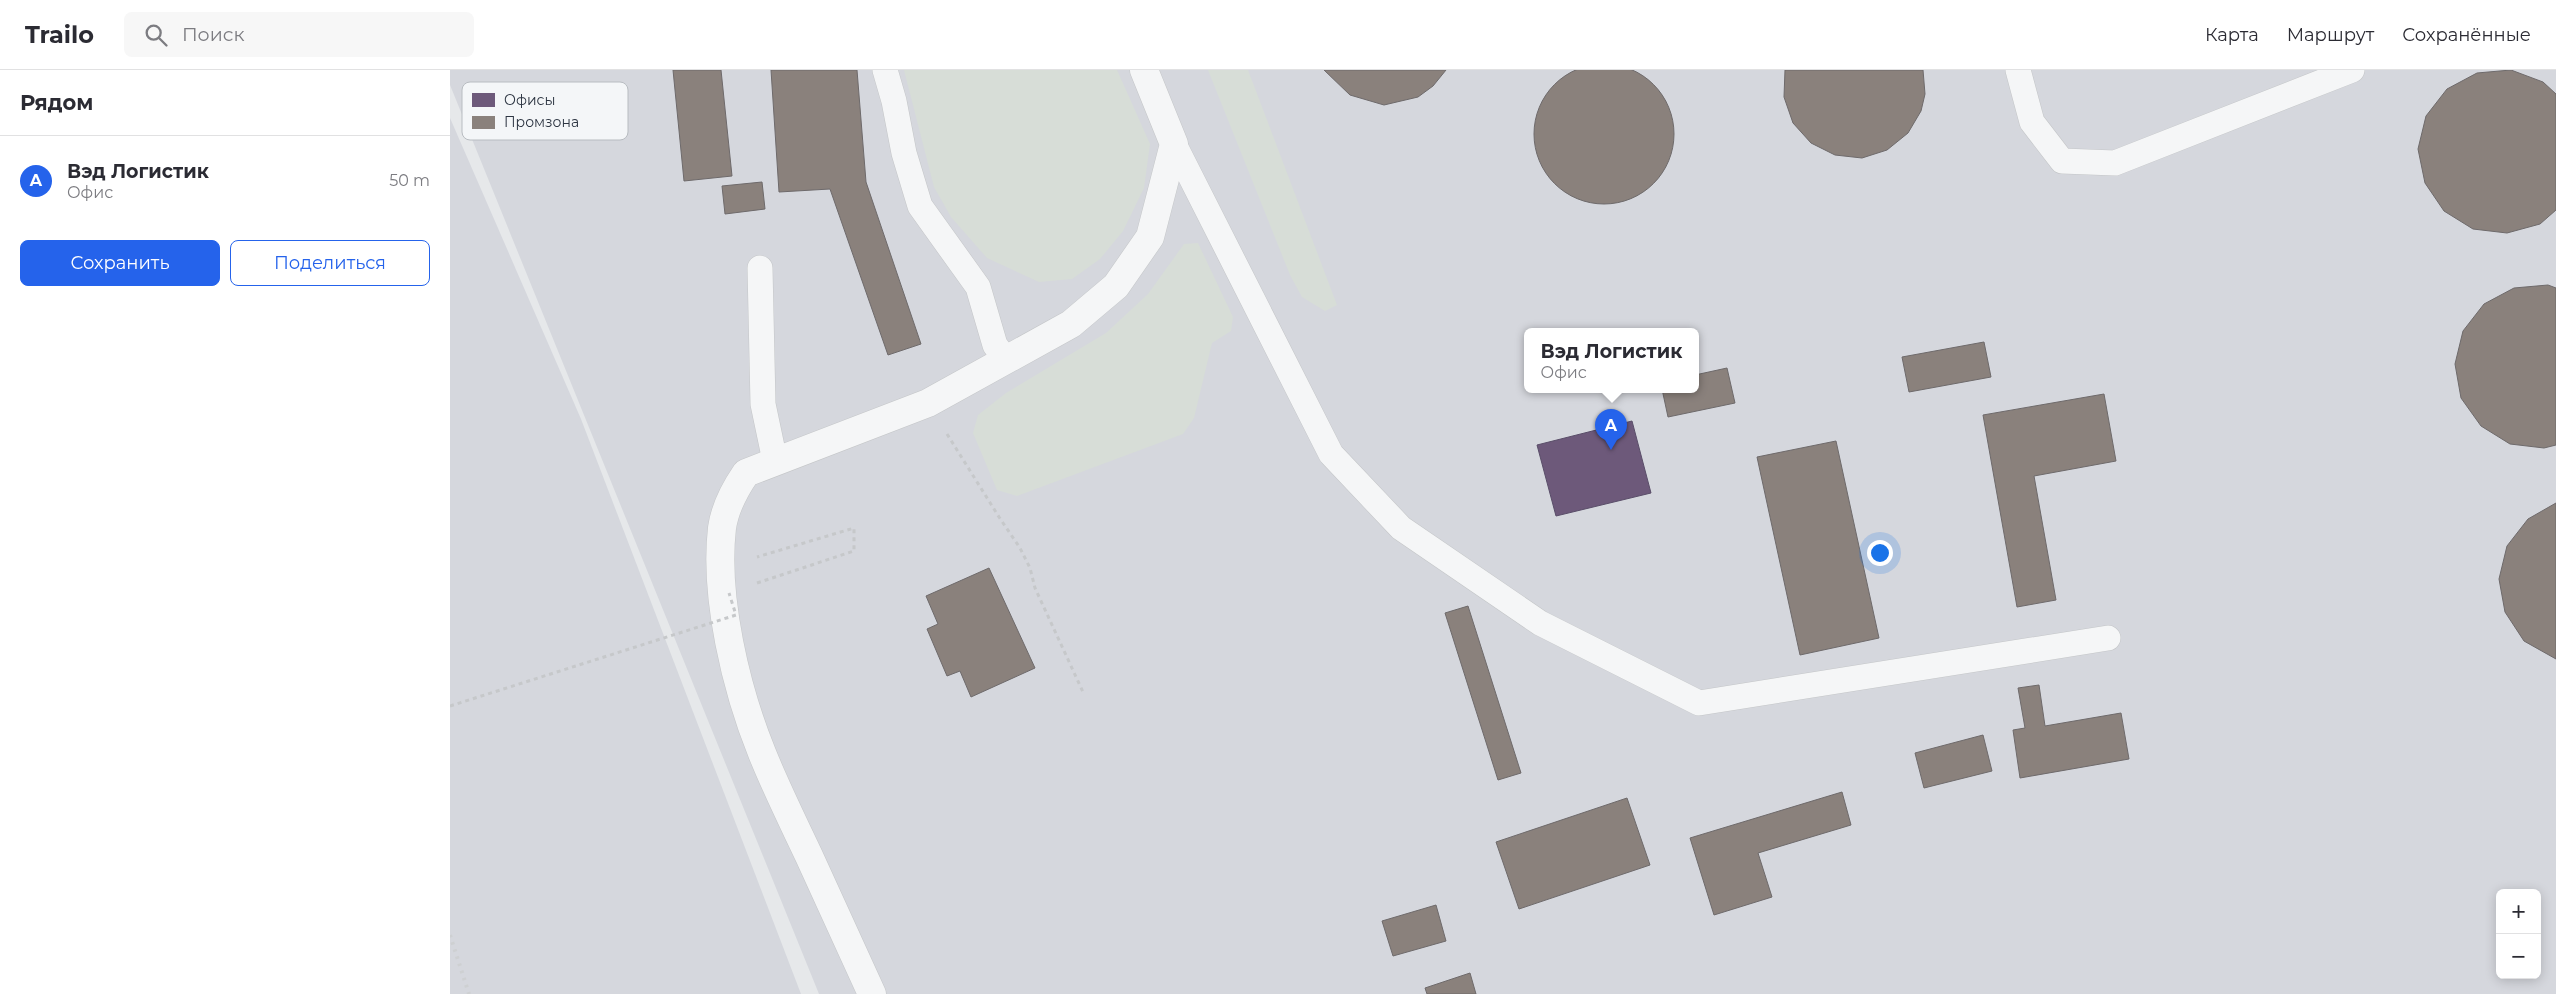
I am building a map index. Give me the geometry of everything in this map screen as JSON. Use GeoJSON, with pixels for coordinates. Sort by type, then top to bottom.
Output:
{"type":"FeatureCollection","features":[{"type":"Feature","properties":{"kind":"street"},"geometry":{"type":"LineString","coordinates":[[872,994],[761,752],[737,676],[724,613],[720,568],[722,527],[727,508],[736,488],[746,473],[928,404],[1071,324],[1116,286],[1150,237],[1174,144],[1144,70]]}},
{"type":"Feature","properties":{"kind":"lane"},"geometry":{"type":"LineString","coordinates":[[885,70],[894,101],[904,153],[920,206],[978,287],[996,345],[1006,360]]}},
{"type":"Feature","properties":{"kind":"lane"},"geometry":{"type":"LineString","coordinates":[[2018,70],[2032,122],[2062,162],[2114,164],[2352,70]]}},
{"type":"Feature","properties":{"kind":"lane"},"geometry":{"type":"LineString","coordinates":[[1174,144],[1331,454],[1401,528],[1540,623],[1699,703],[2108,638]]}},
{"type":"Feature","properties":{"kind":"lane"},"geometry":{"type":"LineString","coordinates":[[760,268],[763,404],[775,461]]}},
{"type":"Feature","properties":{"kind":"path"},"geometry":{"type":"LineString","coordinates":[[928,404],[1020,548],[1030,568],[1035,588],[1082,692]]}},
{"type":"Feature","properties":{"kind":"path"},"geometry":{"type":"LineString","coordinates":[[756,584],[854,551],[854,528],[772,552]]}},
{"type":"Feature","properties":{"kind":"path"},"geometry":{"type":"LineString","coordinates":[[450,706],[736,615],[729,593],[738,590]]}},
{"type":"Feature","properties":{"kind":"shaded area"},"geometry":{"type":"Polygon","coordinates":[[[450,70],[2556,70],[2556,994],[819,994],[472,140],[628,140],[628,82],[462,82],[462,115],[450,85],[450,70]]]}},
{"type":"Feature","properties":{"kind":"shaded area"},"geometry":{"type":"Polygon","coordinates":[[[904,70],[1117,70],[1150,144],[1144,188],[1123,231],[1100,259],[1072,279],[1039,282],[987,258],[951,217],[934,187],[904,70]]]}},
{"type":"Feature","properties":{"kind":"shaded area"},"geometry":{"type":"Polygon","coordinates":[[[1208,70],[1248,70],[1337,305],[1325,311],[1302,297],[1290,275],[1208,70]]]}},
{"type":"Feature","properties":{"kind":"shaded area"},"geometry":{"type":"Polygon","coordinates":[[[450,118],[581,419],[801,994],[450,994],[450,118]]]}},
{"type":"Feature","properties":{"kind":"shaded area"},"geometry":{"type":"Polygon","coordinates":[[[1198,243],[1233,317],[1231,331],[1212,343],[1194,418],[1183,434],[1017,496],[997,490],[973,433],[978,415],[1006,393],[1106,333],[1148,294],[1184,244],[1198,243]]]}},
{"type":"Feature","properties":{"kind":"building: Офисы"},"geometry":{"type":"Polygon","coordinates":[[[1632,421],[1651,493],[1556,516],[1537,445],[1632,421]]]}},
{"type":"Feature","properties":{"kind":"building: Промзона"},"geometry":{"type":"Polygon","coordinates":[[[1604,64],[1618,65],[1631,69],[1654,84],[1669,107],[1673,120],[1673,148],[1669,161],[1654,184],[1631,199],[1618,203],[1604,204],[1590,203],[1577,199],[1554,184],[1539,161],[1535,148],[1534,134],[1535,120],[1539,107],[1554,84],[1577,69],[1590,65],[1604,64]]]}},
{"type":"Feature","properties":{"kind":"building: Промзона"},"geometry":{"type":"Polygon","coordinates":[[[673,70],[721,70],[732,176],[684,181],[673,70]]]}},
{"type":"Feature","properties":{"kind":"building: Промзона"},"geometry":{"type":"Polygon","coordinates":[[[771,70],[857,70],[866,182],[921,344],[888,355],[830,189],[779,192],[771,70]]]}},
{"type":"Feature","properties":{"kind":"building: Промзона"},"geometry":{"type":"Polygon","coordinates":[[[1324,70],[1446,70],[1433,86],[1418,97],[1384,105],[1350,95],[1324,70]]]}},
{"type":"Feature","properties":{"kind":"building: Промзона"},"geometry":{"type":"Polygon","coordinates":[[[1785,70],[1923,70],[1925,94],[1921,111],[1908,133],[1887,150],[1862,158],[1835,155],[1811,143],[1793,123],[1784,97],[1785,70]]]}},
{"type":"Feature","properties":{"kind":"building: Промзона"},"geometry":{"type":"Polygon","coordinates":[[[2511,70],[2543,82],[2556,94],[2556,210],[2540,224],[2507,233],[2473,229],[2444,211],[2425,183],[2418,149],[2426,116],[2447,89],[2477,73],[2511,70]]]}},
{"type":"Feature","properties":{"kind":"building: Промзона"},"geometry":{"type":"Polygon","coordinates":[[[762,182],[765,209],[725,214],[722,186],[762,182]]]}},
{"type":"Feature","properties":{"kind":"building: Промзона"},"geometry":{"type":"Polygon","coordinates":[[[2548,285],[2556,288],[2556,445],[2544,448],[2510,444],[2481,426],[2461,398],[2455,364],[2463,331],[2484,304],[2514,288],[2548,285]]]}},
{"type":"Feature","properties":{"kind":"building: Промзона"},"geometry":{"type":"Polygon","coordinates":[[[1984,342],[1991,377],[1909,392],[1902,357],[1984,342]]]}},
{"type":"Feature","properties":{"kind":"building: Промзона"},"geometry":{"type":"Polygon","coordinates":[[[1727,368],[1735,403],[1668,417],[1663,393],[1699,393],[1699,374],[1727,368]]]}},
{"type":"Feature","properties":{"kind":"building: Промзона"},"geometry":{"type":"Polygon","coordinates":[[[2104,394],[2116,461],[2034,476],[2056,600],[2017,607],[1983,415],[2104,394]]]}},
{"type":"Feature","properties":{"kind":"building: Промзона"},"geometry":{"type":"Polygon","coordinates":[[[1836,441],[1879,638],[1800,655],[1757,457],[1836,441]]]}},
{"type":"Feature","properties":{"kind":"building: Промзона"},"geometry":{"type":"Polygon","coordinates":[[[2556,503],[2556,659],[2524,641],[2505,612],[2499,579],[2507,546],[2528,519],[2556,503]]]}},
{"type":"Feature","properties":{"kind":"building: Промзона"},"geometry":{"type":"Polygon","coordinates":[[[989,568],[1035,668],[971,697],[960,671],[947,676],[927,629],[938,624],[926,596],[989,568]]]}},
{"type":"Feature","properties":{"kind":"building: Промзона"},"geometry":{"type":"Polygon","coordinates":[[[1468,606],[1521,773],[1498,780],[1445,613],[1468,606]]]}},
{"type":"Feature","properties":{"kind":"building: Промзона"},"geometry":{"type":"Polygon","coordinates":[[[2039,685],[2045,726],[2121,713],[2129,759],[2020,778],[2013,730],[2025,728],[2018,688],[2039,685]]]}},
{"type":"Feature","properties":{"kind":"building: Промзона"},"geometry":{"type":"Polygon","coordinates":[[[1983,735],[1992,771],[1924,788],[1915,753],[1983,735]]]}},
{"type":"Feature","properties":{"kind":"building: Промзона"},"geometry":{"type":"Polygon","coordinates":[[[1842,792],[1851,825],[1758,853],[1772,897],[1714,915],[1690,838],[1842,792]]]}},
{"type":"Feature","properties":{"kind":"building: Промзона"},"geometry":{"type":"Polygon","coordinates":[[[1627,798],[1650,865],[1519,909],[1496,842],[1627,798]]]}},
{"type":"Feature","properties":{"kind":"building: Промзона"},"geometry":{"type":"Polygon","coordinates":[[[1436,905],[1446,941],[1393,956],[1382,921],[1436,905]]]}},
{"type":"Feature","properties":{"kind":"building: Промзона"},"geometry":{"type":"Polygon","coordinates":[[[1470,973],[1476,994],[1427,994],[1425,988],[1470,973]]]}},
{"type":"Feature","properties":{"kind":"railway"},"geometry":{"type":"LineString","coordinates":[[450,935],[469,994]]}},
{"type":"Feature","properties":{"kind":"place","name":"Вэд Логистик"},"geometry":{"type":"Point","coordinates":[1611,450]}}]}
